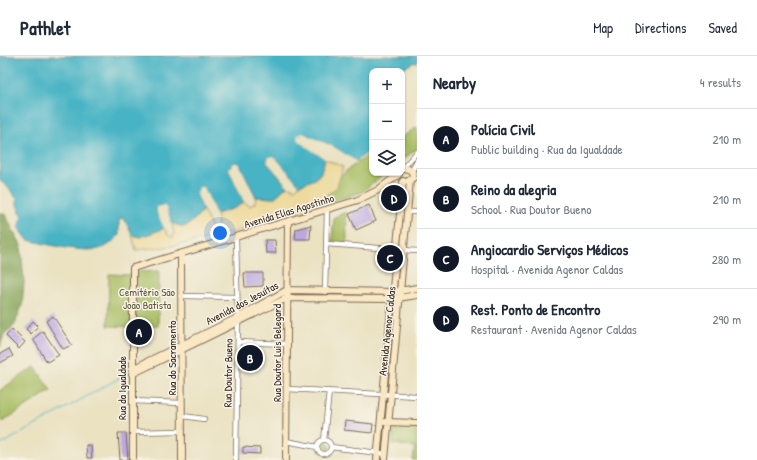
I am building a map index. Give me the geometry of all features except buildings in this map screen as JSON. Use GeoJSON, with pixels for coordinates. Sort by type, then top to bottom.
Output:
{"type":"FeatureCollection","features":[{"type":"Feature","properties":{"kind":"street","name":"Avenida Elias Agostinho"},"geometry":{"type":"LineString","coordinates":[[405,166],[417,152]]}},
{"type":"Feature","properties":{"kind":"street"},"geometry":{"type":"LineString","coordinates":[[413,177],[417,160]]}},
{"type":"Feature","properties":{"kind":"street"},"geometry":{"type":"LineString","coordinates":[[405,169],[413,177]]}},
{"type":"Feature","properties":{"kind":"street","name":"Avenida Elias Agostinho"},"geometry":{"type":"LineString","coordinates":[[132,268],[181,255],[371,195],[395,176]]}},
{"type":"Feature","properties":{"kind":"street"},"geometry":{"type":"LineString","coordinates":[[402,176],[403,181],[413,177]]}},
{"type":"Feature","properties":{"kind":"street","name":"Avenida Agenor Caldas"},"geometry":{"type":"LineString","coordinates":[[386,457],[395,351],[413,177]]}},
{"type":"Feature","properties":{"kind":"street","name":"Avenida Agenor Caldas"},"geometry":{"type":"LineString","coordinates":[[378,460],[403,181]]}},
{"type":"Feature","properties":{"kind":"street"},"geometry":{"type":"LineString","coordinates":[[325,292],[327,210]]}},
{"type":"Feature","properties":{"kind":"street"},"geometry":{"type":"LineString","coordinates":[[409,212],[417,212]]}},
{"type":"Feature","properties":{"kind":"street","name":"Rua Doutor Luis Belegard"},"geometry":{"type":"LineString","coordinates":[[286,460],[288,222]]}},
{"type":"Feature","properties":{"kind":"street","name":"Rua Doutor Bueno"},"geometry":{"type":"LineString","coordinates":[[236,238],[238,320],[236,460]]}},
{"type":"Feature","properties":{"kind":"street"},"geometry":{"type":"LineString","coordinates":[[327,244],[417,251]]}},
{"type":"Feature","properties":{"kind":"street","name":"Rua do Sacramento"},"geometry":{"type":"LineString","coordinates":[[181,255],[183,416],[182,460]]}},
{"type":"Feature","properties":{"kind":"street","name":"Rua da Igualdade"},"geometry":{"type":"LineString","coordinates":[[132,268],[133,460]]}},
{"type":"Feature","properties":{"kind":"street","name":"Avenida dos Jesuítas"},"geometry":{"type":"LineString","coordinates":[[238,320],[287,290],[325,292],[393,292],[417,288]]}},
{"type":"Feature","properties":{"kind":"street","name":"Avenida dos Jesuítas"},"geometry":{"type":"LineString","coordinates":[[132,372],[238,320],[287,298],[392,299],[417,295]]}},
{"type":"Feature","properties":{"kind":"street"},"geometry":{"type":"LineString","coordinates":[[182,296],[237,297]]}},
{"type":"Feature","properties":{"kind":"street"},"geometry":{"type":"LineString","coordinates":[[238,342],[287,344]]}},
{"type":"Feature","properties":{"kind":"street"},"geometry":{"type":"LineString","coordinates":[[388,349],[395,351]]}},
{"type":"Feature","properties":{"kind":"street"},"geometry":{"type":"LineString","coordinates":[[287,389],[417,396]]}},
{"type":"Feature","properties":{"kind":"street"},"geometry":{"type":"LineString","coordinates":[[324,440],[328,391]]}},
{"type":"Feature","properties":{"kind":"street"},"geometry":{"type":"LineString","coordinates":[[132,400],[182,402]]}},
{"type":"Feature","properties":{"kind":"street"},"geometry":{"type":"LineString","coordinates":[[183,416],[204,419]]}},
{"type":"Feature","properties":{"kind":"street"},"geometry":{"type":"LineString","coordinates":[[381,421],[417,423]]}},
{"type":"Feature","properties":{"kind":"street"},"geometry":{"type":"LineString","coordinates":[[133,432],[182,431]]}},
{"type":"Feature","properties":{"kind":"street"},"geometry":{"type":"LineString","coordinates":[[317,447],[319,442],[324,440]]}},
{"type":"Feature","properties":{"kind":"street"},"geometry":{"type":"LineString","coordinates":[[322,454],[328,453],[330,447],[329,443],[324,440]]}},
{"type":"Feature","properties":{"kind":"street"},"geometry":{"type":"LineString","coordinates":[[286,441],[317,447]]}},
{"type":"Feature","properties":{"kind":"street"},"geometry":{"type":"LineString","coordinates":[[317,447],[319,452],[322,454]]}},
{"type":"Feature","properties":{"kind":"street"},"geometry":{"type":"LineString","coordinates":[[330,447],[378,453],[386,457]]}},
{"type":"Feature","properties":{"kind":"street"},"geometry":{"type":"LineString","coordinates":[[321,460],[322,454]]}},
{"type":"Feature","properties":{"kind":"green space"},"geometry":{"type":"Polygon","coordinates":[[[417,127],[417,148],[405,158],[405,140],[405,135],[417,127]]]}},
{"type":"Feature","properties":{"kind":"green space"},"geometry":{"type":"Polygon","coordinates":[[[369,155],[369,176],[382,176],[362,192],[319,205],[318,201],[347,170],[369,155]]]}},
{"type":"Feature","properties":{"kind":"green space"},"geometry":{"type":"Polygon","coordinates":[[[0,212],[5,214],[21,245],[24,282],[22,306],[14,326],[4,334],[0,348],[0,212]]]}},
{"type":"Feature","properties":{"kind":"green space"},"geometry":{"type":"Polygon","coordinates":[[[346,212],[347,243],[332,241],[334,217],[346,212]]]}},
{"type":"Feature","properties":{"kind":"green space","name":"Cemitério São João Batista"},"geometry":{"type":"Polygon","coordinates":[[[159,271],[158,326],[136,326],[136,272],[159,271]]]}},
{"type":"Feature","properties":{"kind":"green space"},"geometry":{"type":"Polygon","coordinates":[[[109,274],[131,275],[131,327],[108,326],[109,274]]]}},
{"type":"Feature","properties":{"kind":"green space"},"geometry":{"type":"Polygon","coordinates":[[[35,367],[51,390],[2,422],[0,419],[0,390],[35,367]]]}},
{"type":"Feature","properties":{"kind":"green space"},"geometry":{"type":"Polygon","coordinates":[[[393,428],[417,428],[417,460],[413,460],[415,447],[393,444],[393,428]]]}},
{"type":"Feature","properties":{"kind":"green space"},"geometry":{"type":"Polygon","coordinates":[[[324,441],[328,443],[330,447],[328,451],[324,453],[320,451],[318,447],[320,443],[324,441]]]}},
{"type":"Feature","properties":{"kind":"sand"},"geometry":{"type":"Polygon","coordinates":[[[325,159],[343,167],[337,187],[324,197],[319,205],[268,223],[222,235],[173,246],[136,250],[132,235],[141,237],[165,228],[167,234],[173,238],[174,233],[172,223],[183,227],[191,223],[203,210],[212,228],[216,227],[218,223],[216,214],[235,208],[244,202],[250,206],[255,203],[256,197],[274,198],[287,186],[295,189],[305,182],[317,177],[323,168],[325,159]]]}},
{"type":"Feature","properties":{"kind":"water"},"geometry":{"type":"Polygon","coordinates":[[[0,56],[417,56],[417,64],[415,62],[405,68],[369,68],[369,151],[356,161],[334,147],[303,133],[298,139],[325,159],[322,170],[317,177],[299,185],[274,156],[269,157],[267,162],[287,186],[274,198],[256,197],[239,163],[233,163],[229,169],[244,202],[235,208],[216,214],[204,187],[199,187],[197,194],[203,210],[191,223],[183,227],[172,223],[164,205],[157,207],[157,213],[165,228],[141,237],[132,235],[124,218],[119,219],[119,235],[107,246],[95,250],[66,248],[28,240],[18,227],[22,217],[17,205],[17,199],[6,185],[0,181],[0,56]]]}},
{"type":"Feature","properties":{"kind":"pier"},"geometry":{"type":"Polygon","coordinates":[[[303,133],[334,147],[356,161],[354,162],[333,149],[303,135],[300,136],[302,141],[327,157],[327,160],[325,159],[297,139],[298,135],[303,133]]]}},
{"type":"Feature","properties":{"kind":"pier"},"geometry":{"type":"Polygon","coordinates":[[[274,156],[299,185],[298,186],[274,158],[270,158],[269,162],[289,185],[289,187],[267,162],[269,157],[274,156]]]}},
{"type":"Feature","properties":{"kind":"pier"},"geometry":{"type":"Polygon","coordinates":[[[233,163],[239,163],[256,199],[238,165],[234,165],[231,169],[246,203],[244,202],[229,169],[233,163]]]}},
{"type":"Feature","properties":{"kind":"pier"},"geometry":{"type":"Polygon","coordinates":[[[199,187],[204,187],[217,216],[202,189],[200,189],[199,194],[205,209],[204,212],[197,194],[199,187]]]}},
{"type":"Feature","properties":{"kind":"pier"},"geometry":{"type":"Polygon","coordinates":[[[164,205],[167,209],[172,225],[170,224],[166,210],[163,207],[159,208],[166,228],[165,230],[157,213],[157,207],[164,205]]]}},
{"type":"Feature","properties":{"kind":"waterway"},"geometry":{"type":"LineString","coordinates":[[0,445],[123,376]]}},
{"type":"Feature","properties":{"kind":"place","name":"Rest. Ponto de Encontro"},"geometry":{"type":"Point","coordinates":[394,198]}},
{"type":"Feature","properties":{"kind":"place","name":"Angiocardio Serviços Médicos"},"geometry":{"type":"Point","coordinates":[390,258]}},
{"type":"Feature","properties":{"kind":"place","name":"Polícia Civil"},"geometry":{"type":"Point","coordinates":[139,332]}},
{"type":"Feature","properties":{"kind":"place","name":"Reino da alegria"},"geometry":{"type":"Point","coordinates":[250,358]}}]}
